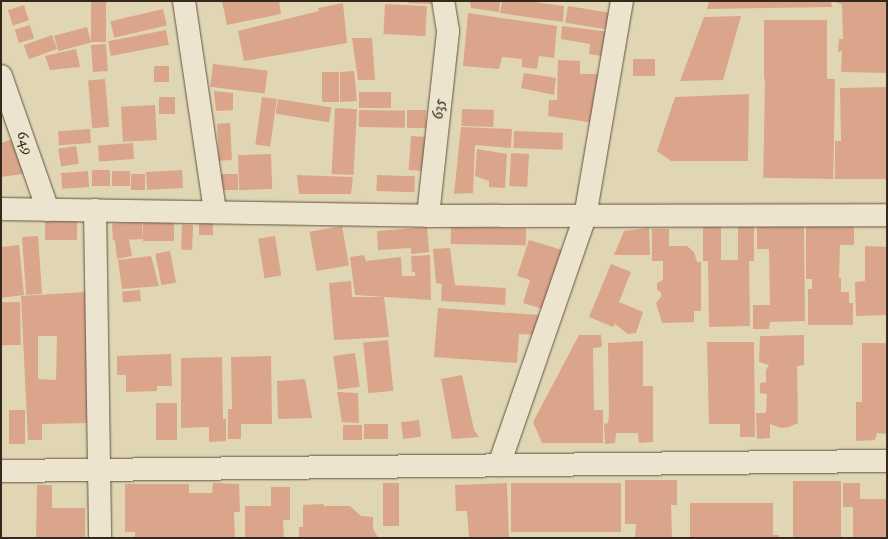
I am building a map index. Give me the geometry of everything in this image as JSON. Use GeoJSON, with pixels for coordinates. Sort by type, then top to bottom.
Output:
{"type":"FeatureCollection","features":[{"type":"Feature","properties":{"kind":"street"},"geometry":{"type":"LineString","coordinates":[[184,1],[215,212]]}},
{"type":"Feature","properties":{"kind":"street","name":"635"},"geometry":{"type":"LineString","coordinates":[[428,216],[448,31],[443,1]]}},
{"type":"Feature","properties":{"kind":"street"},"geometry":{"type":"LineString","coordinates":[[499,465],[585,217],[622,1]]}},
{"type":"Feature","properties":{"kind":"street","name":"649"},"geometry":{"type":"LineString","coordinates":[[1,76],[48,210]]}},
{"type":"Feature","properties":{"kind":"street"},"geometry":{"type":"LineString","coordinates":[[1,209],[428,216],[585,217],[887,215]]}},
{"type":"Feature","properties":{"kind":"street"},"geometry":{"type":"LineString","coordinates":[[95,210],[100,538]]}},
{"type":"Feature","properties":{"kind":"street"},"geometry":{"type":"LineString","coordinates":[[1,471],[887,461]]}},
{"type":"Feature","properties":{"kind":"building"},"geometry":{"type":"Polygon","coordinates":[[[91,1],[106,1],[106,42],[91,42],[91,1]]]}},
{"type":"Feature","properties":{"kind":"building"},"geometry":{"type":"Polygon","coordinates":[[[222,1],[279,1],[281,14],[227,25],[222,1]]]}},
{"type":"Feature","properties":{"kind":"building"},"geometry":{"type":"Polygon","coordinates":[[[408,1],[433,1],[433,4],[408,3],[408,1]]]}},
{"type":"Feature","properties":{"kind":"building"},"geometry":{"type":"Polygon","coordinates":[[[470,1],[500,1],[499,12],[471,8],[470,1]]]}},
{"type":"Feature","properties":{"kind":"building"},"geometry":{"type":"Polygon","coordinates":[[[502,1],[527,1],[564,6],[563,22],[500,13],[502,1]]]}},
{"type":"Feature","properties":{"kind":"building"},"geometry":{"type":"Polygon","coordinates":[[[709,1],[831,1],[832,7],[707,9],[709,1]]]}},
{"type":"Feature","properties":{"kind":"building"},"geometry":{"type":"Polygon","coordinates":[[[837,1],[887,1],[887,73],[841,72],[842,51],[838,52],[839,39],[843,39],[842,4],[837,3],[837,1]]]}},
{"type":"Feature","properties":{"kind":"building"},"geometry":{"type":"Polygon","coordinates":[[[343,3],[347,43],[244,61],[238,31],[319,11],[318,8],[343,3]]]}},
{"type":"Feature","properties":{"kind":"building"},"geometry":{"type":"Polygon","coordinates":[[[385,4],[427,6],[425,36],[383,34],[385,4]]]}},
{"type":"Feature","properties":{"kind":"building"},"geometry":{"type":"Polygon","coordinates":[[[24,5],[29,20],[13,25],[8,10],[24,5]]]}},
{"type":"Feature","properties":{"kind":"building"},"geometry":{"type":"Polygon","coordinates":[[[568,6],[611,13],[609,30],[565,23],[568,6]]]}},
{"type":"Feature","properties":{"kind":"building"},"geometry":{"type":"Polygon","coordinates":[[[163,9],[167,26],[114,38],[110,21],[163,9]]]}},
{"type":"Feature","properties":{"kind":"building"},"geometry":{"type":"Polygon","coordinates":[[[468,13],[557,26],[554,58],[539,56],[537,69],[522,67],[522,59],[502,57],[499,69],[463,66],[468,13]]]}},
{"type":"Feature","properties":{"kind":"building"},"geometry":{"type":"Polygon","coordinates":[[[741,16],[723,80],[680,81],[704,17],[741,16]]]}},
{"type":"Feature","properties":{"kind":"building"},"geometry":{"type":"Polygon","coordinates":[[[764,20],[827,20],[827,79],[764,79],[764,20]]]}},
{"type":"Feature","properties":{"kind":"building"},"geometry":{"type":"Polygon","coordinates":[[[30,25],[34,38],[19,43],[15,30],[30,25]]]}},
{"type":"Feature","properties":{"kind":"building"},"geometry":{"type":"Polygon","coordinates":[[[562,26],[610,32],[608,46],[603,45],[602,56],[589,54],[590,44],[561,39],[562,26]]]}},
{"type":"Feature","properties":{"kind":"building"},"geometry":{"type":"Polygon","coordinates":[[[87,27],[91,42],[58,51],[54,36],[87,27]]]}},
{"type":"Feature","properties":{"kind":"building"},"geometry":{"type":"Polygon","coordinates":[[[166,30],[169,45],[111,56],[108,41],[166,30]]]}},
{"type":"Feature","properties":{"kind":"building"},"geometry":{"type":"Polygon","coordinates":[[[52,35],[57,49],[29,59],[24,45],[52,35]]]}},
{"type":"Feature","properties":{"kind":"building"},"geometry":{"type":"Polygon","coordinates":[[[352,38],[372,38],[375,80],[358,80],[352,38]]]}},
{"type":"Feature","properties":{"kind":"building"},"geometry":{"type":"Polygon","coordinates":[[[106,44],[108,71],[93,72],[91,45],[106,44]]]}},
{"type":"Feature","properties":{"kind":"building"},"geometry":{"type":"Polygon","coordinates":[[[76,49],[80,67],[50,70],[45,56],[76,49]]]}},
{"type":"Feature","properties":{"kind":"building"},"geometry":{"type":"Polygon","coordinates":[[[633,59],[655,59],[655,76],[633,76],[633,59]]]}},
{"type":"Feature","properties":{"kind":"building"},"geometry":{"type":"Polygon","coordinates":[[[558,60],[580,61],[580,74],[600,74],[594,123],[548,116],[549,100],[557,100],[558,60]]]}},
{"type":"Feature","properties":{"kind":"building"},"geometry":{"type":"Polygon","coordinates":[[[213,64],[268,71],[265,94],[210,87],[213,64]]]}},
{"type":"Feature","properties":{"kind":"building"},"geometry":{"type":"Polygon","coordinates":[[[154,66],[169,66],[169,82],[154,82],[154,66]]]}},
{"type":"Feature","properties":{"kind":"building"},"geometry":{"type":"Polygon","coordinates":[[[354,71],[357,101],[340,102],[340,72],[354,71]]]}},
{"type":"Feature","properties":{"kind":"building"},"geometry":{"type":"Polygon","coordinates":[[[322,72],[339,72],[339,102],[322,102],[322,72]]]}},
{"type":"Feature","properties":{"kind":"building"},"geometry":{"type":"Polygon","coordinates":[[[524,73],[556,78],[554,95],[521,88],[524,73]]]}},
{"type":"Feature","properties":{"kind":"building"},"geometry":{"type":"Polygon","coordinates":[[[765,78],[835,79],[833,179],[763,178],[765,78]]]}},
{"type":"Feature","properties":{"kind":"building"},"geometry":{"type":"Polygon","coordinates":[[[105,79],[109,127],[92,128],[88,80],[105,79]]]}},
{"type":"Feature","properties":{"kind":"building"},"geometry":{"type":"Polygon","coordinates":[[[887,87],[887,179],[835,179],[835,141],[841,141],[840,88],[887,87]]]}},
{"type":"Feature","properties":{"kind":"building"},"geometry":{"type":"Polygon","coordinates":[[[214,91],[233,93],[233,110],[216,111],[214,91]]]}},
{"type":"Feature","properties":{"kind":"building"},"geometry":{"type":"Polygon","coordinates":[[[359,92],[391,92],[391,108],[359,108],[359,92]]]}},
{"type":"Feature","properties":{"kind":"building"},"geometry":{"type":"Polygon","coordinates":[[[749,94],[748,161],[671,161],[657,151],[675,97],[749,94]]]}},
{"type":"Feature","properties":{"kind":"building"},"geometry":{"type":"Polygon","coordinates":[[[159,97],[175,97],[175,114],[159,114],[159,97]]]}},
{"type":"Feature","properties":{"kind":"building"},"geometry":{"type":"Polygon","coordinates":[[[262,97],[277,99],[270,147],[255,145],[262,97]]]}},
{"type":"Feature","properties":{"kind":"building"},"geometry":{"type":"Polygon","coordinates":[[[278,99],[331,107],[329,122],[276,114],[278,99]]]}},
{"type":"Feature","properties":{"kind":"building"},"geometry":{"type":"Polygon","coordinates":[[[155,105],[157,140],[123,142],[121,107],[155,105]]]}},
{"type":"Feature","properties":{"kind":"building"},"geometry":{"type":"Polygon","coordinates":[[[335,108],[357,109],[354,175],[332,174],[335,108]]]}},
{"type":"Feature","properties":{"kind":"building"},"geometry":{"type":"Polygon","coordinates":[[[462,109],[494,110],[493,127],[461,126],[462,109]]]}},
{"type":"Feature","properties":{"kind":"building"},"geometry":{"type":"Polygon","coordinates":[[[359,110],[405,111],[405,128],[359,127],[359,110]]]}},
{"type":"Feature","properties":{"kind":"building"},"geometry":{"type":"Polygon","coordinates":[[[407,110],[426,110],[426,128],[407,128],[407,110]]]}},
{"type":"Feature","properties":{"kind":"building"},"geometry":{"type":"Polygon","coordinates":[[[230,123],[232,160],[219,161],[217,124],[230,123]]]}},
{"type":"Feature","properties":{"kind":"building"},"geometry":{"type":"Polygon","coordinates":[[[461,127],[512,129],[511,148],[475,145],[473,193],[454,194],[461,127]]]}},
{"type":"Feature","properties":{"kind":"building"},"geometry":{"type":"Polygon","coordinates":[[[90,129],[91,143],[59,145],[58,131],[90,129]]]}},
{"type":"Feature","properties":{"kind":"building"},"geometry":{"type":"Polygon","coordinates":[[[514,131],[563,133],[562,150],[513,148],[514,131]]]}},
{"type":"Feature","properties":{"kind":"building"},"geometry":{"type":"Polygon","coordinates":[[[411,136],[427,137],[425,171],[409,170],[411,136]]]}},
{"type":"Feature","properties":{"kind":"building"},"geometry":{"type":"Polygon","coordinates":[[[19,137],[30,173],[1,177],[1,143],[19,137]]]}},
{"type":"Feature","properties":{"kind":"building"},"geometry":{"type":"Polygon","coordinates":[[[133,143],[134,159],[99,161],[98,145],[133,143]]]}},
{"type":"Feature","properties":{"kind":"building"},"geometry":{"type":"Polygon","coordinates":[[[76,146],[79,164],[61,167],[58,149],[76,146]]]}},
{"type":"Feature","properties":{"kind":"building"},"geometry":{"type":"Polygon","coordinates":[[[477,149],[507,154],[505,188],[489,187],[489,181],[475,176],[477,149]]]}},
{"type":"Feature","properties":{"kind":"building"},"geometry":{"type":"Polygon","coordinates":[[[511,153],[529,154],[527,187],[509,186],[511,153]]]}},
{"type":"Feature","properties":{"kind":"building"},"geometry":{"type":"Polygon","coordinates":[[[271,154],[272,189],[239,190],[238,155],[271,154]]]}},
{"type":"Feature","properties":{"kind":"building"},"geometry":{"type":"Polygon","coordinates":[[[92,170],[110,170],[110,186],[92,186],[92,170]]]}},
{"type":"Feature","properties":{"kind":"building"},"geometry":{"type":"Polygon","coordinates":[[[182,170],[183,188],[147,190],[146,172],[182,170]]]}},
{"type":"Feature","properties":{"kind":"building"},"geometry":{"type":"Polygon","coordinates":[[[88,171],[89,187],[62,189],[61,173],[88,171]]]}},
{"type":"Feature","properties":{"kind":"building"},"geometry":{"type":"Polygon","coordinates":[[[112,171],[130,171],[130,186],[112,186],[112,171]]]}},
{"type":"Feature","properties":{"kind":"building"},"geometry":{"type":"Polygon","coordinates":[[[131,174],[145,174],[145,190],[131,190],[131,174]]]}},
{"type":"Feature","properties":{"kind":"building"},"geometry":{"type":"Polygon","coordinates":[[[213,174],[238,174],[238,190],[213,190],[213,174]]]}},
{"type":"Feature","properties":{"kind":"building"},"geometry":{"type":"Polygon","coordinates":[[[297,175],[353,177],[351,194],[299,194],[297,175]]]}},
{"type":"Feature","properties":{"kind":"building"},"geometry":{"type":"Polygon","coordinates":[[[377,175],[415,176],[414,192],[376,191],[377,175]]]}},
{"type":"Feature","properties":{"kind":"building"},"geometry":{"type":"Polygon","coordinates":[[[199,214],[213,214],[213,235],[199,235],[199,214]]]}},
{"type":"Feature","properties":{"kind":"building"},"geometry":{"type":"Polygon","coordinates":[[[45,221],[77,221],[77,240],[45,240],[45,221]]]}},
{"type":"Feature","properties":{"kind":"building"},"geometry":{"type":"Polygon","coordinates":[[[142,222],[143,239],[113,241],[112,224],[142,222]]]}},
{"type":"Feature","properties":{"kind":"building"},"geometry":{"type":"Polygon","coordinates":[[[143,222],[174,222],[174,241],[143,241],[143,222]]]}},
{"type":"Feature","properties":{"kind":"building"},"geometry":{"type":"Polygon","coordinates":[[[182,225],[193,225],[192,250],[181,250],[182,225]]]}},
{"type":"Feature","properties":{"kind":"building"},"geometry":{"type":"Polygon","coordinates":[[[342,226],[349,265],[316,271],[310,232],[342,226]]]}},
{"type":"Feature","properties":{"kind":"building"},"geometry":{"type":"Polygon","coordinates":[[[738,226],[754,226],[754,261],[749,261],[750,326],[709,327],[708,261],[703,261],[703,227],[721,227],[721,260],[738,260],[738,226]]]}},
{"type":"Feature","properties":{"kind":"building"},"geometry":{"type":"Polygon","coordinates":[[[806,226],[854,227],[854,245],[840,245],[839,278],[841,278],[841,292],[849,292],[849,303],[853,303],[853,325],[808,325],[808,289],[812,289],[812,279],[806,279],[806,226]]]}},
{"type":"Feature","properties":{"kind":"building"},"geometry":{"type":"Polygon","coordinates":[[[427,227],[429,252],[411,254],[411,248],[378,250],[377,231],[427,227]]]}},
{"type":"Feature","properties":{"kind":"building"},"geometry":{"type":"Polygon","coordinates":[[[451,227],[526,228],[526,245],[451,244],[451,227]]]}},
{"type":"Feature","properties":{"kind":"building"},"geometry":{"type":"Polygon","coordinates":[[[757,227],[804,227],[805,321],[770,322],[769,329],[753,329],[753,305],[770,305],[769,249],[757,249],[757,227]]]}},
{"type":"Feature","properties":{"kind":"building"},"geometry":{"type":"Polygon","coordinates":[[[649,228],[650,255],[614,255],[624,231],[649,228]]]}},
{"type":"Feature","properties":{"kind":"building"},"geometry":{"type":"Polygon","coordinates":[[[652,229],[669,229],[669,246],[687,246],[694,252],[697,262],[701,262],[701,311],[694,311],[694,322],[662,323],[656,303],[661,297],[661,292],[657,290],[657,283],[663,280],[663,261],[652,261],[652,229]]]}},
{"type":"Feature","properties":{"kind":"building"},"geometry":{"type":"Polygon","coordinates":[[[38,236],[42,294],[26,295],[22,237],[38,236]]]}},
{"type":"Feature","properties":{"kind":"building"},"geometry":{"type":"Polygon","coordinates":[[[275,236],[281,276],[264,278],[258,239],[275,236]]]}},
{"type":"Feature","properties":{"kind":"building"},"geometry":{"type":"Polygon","coordinates":[[[115,240],[129,240],[132,256],[117,259],[115,240]]]}},
{"type":"Feature","properties":{"kind":"building"},"geometry":{"type":"Polygon","coordinates":[[[529,240],[566,251],[546,310],[523,303],[530,280],[517,276],[529,240]]]}},
{"type":"Feature","properties":{"kind":"building"},"geometry":{"type":"Polygon","coordinates":[[[19,245],[24,295],[1,298],[1,247],[19,245]]]}},
{"type":"Feature","properties":{"kind":"building"},"geometry":{"type":"Polygon","coordinates":[[[865,246],[887,247],[887,315],[856,316],[855,282],[865,281],[865,246]]]}},
{"type":"Feature","properties":{"kind":"building"},"geometry":{"type":"Polygon","coordinates":[[[450,248],[455,285],[506,288],[505,305],[441,301],[442,284],[436,283],[433,249],[450,248]]]}},
{"type":"Feature","properties":{"kind":"building"},"geometry":{"type":"Polygon","coordinates":[[[170,251],[176,282],[161,285],[155,254],[170,251]]]}},
{"type":"Feature","properties":{"kind":"building"},"geometry":{"type":"Polygon","coordinates":[[[364,255],[366,261],[401,257],[402,276],[415,276],[415,272],[412,272],[411,256],[430,255],[431,300],[355,295],[350,257],[364,255]]]}},
{"type":"Feature","properties":{"kind":"building"},"geometry":{"type":"Polygon","coordinates":[[[151,256],[159,286],[122,289],[118,260],[151,256]]]}},
{"type":"Feature","properties":{"kind":"building"},"geometry":{"type":"Polygon","coordinates":[[[611,264],[631,272],[619,302],[643,312],[636,333],[628,334],[615,324],[613,327],[589,317],[611,264]]]}},
{"type":"Feature","properties":{"kind":"building"},"geometry":{"type":"Polygon","coordinates":[[[351,281],[352,297],[384,297],[389,337],[334,340],[329,283],[351,281]]]}},
{"type":"Feature","properties":{"kind":"building"},"geometry":{"type":"Polygon","coordinates":[[[140,290],[141,301],[123,303],[122,292],[140,290]]]}},
{"type":"Feature","properties":{"kind":"building"},"geometry":{"type":"Polygon","coordinates":[[[87,292],[89,423],[42,424],[42,440],[28,440],[21,296],[87,292]],[[38,336],[38,379],[56,380],[57,336],[38,336]]]}},
{"type":"Feature","properties":{"kind":"building"},"geometry":{"type":"Polygon","coordinates":[[[1,302],[20,302],[21,345],[2,345],[1,302]]]}},
{"type":"Feature","properties":{"kind":"building"},"geometry":{"type":"Polygon","coordinates":[[[438,308],[539,315],[537,335],[519,334],[517,363],[434,357],[438,308]]]}},
{"type":"Feature","properties":{"kind":"building"},"geometry":{"type":"Polygon","coordinates":[[[579,335],[601,335],[602,347],[593,348],[594,410],[603,410],[603,443],[542,443],[533,422],[579,335]]]}},
{"type":"Feature","properties":{"kind":"building"},"geometry":{"type":"Polygon","coordinates":[[[804,335],[804,365],[797,366],[798,423],[789,427],[781,428],[770,424],[770,438],[757,439],[756,413],[766,413],[767,394],[760,393],[760,383],[766,382],[766,370],[769,365],[759,362],[760,336],[804,335]]]}},
{"type":"Feature","properties":{"kind":"building"},"geometry":{"type":"Polygon","coordinates":[[[388,340],[393,391],[368,393],[363,343],[388,340]]]}},
{"type":"Feature","properties":{"kind":"building"},"geometry":{"type":"Polygon","coordinates":[[[643,341],[643,386],[653,386],[653,442],[639,443],[638,433],[616,433],[615,443],[605,444],[604,424],[608,423],[609,414],[608,343],[643,341]]]}},
{"type":"Feature","properties":{"kind":"building"},"geometry":{"type":"Polygon","coordinates":[[[707,342],[754,342],[755,437],[740,437],[740,424],[709,424],[707,342]]]}},
{"type":"Feature","properties":{"kind":"building"},"geometry":{"type":"Polygon","coordinates":[[[862,343],[887,343],[887,434],[877,433],[875,440],[856,441],[856,402],[862,402],[862,343]]]}},
{"type":"Feature","properties":{"kind":"building"},"geometry":{"type":"Polygon","coordinates":[[[355,353],[360,387],[338,390],[333,356],[355,353]]]}},
{"type":"Feature","properties":{"kind":"building"},"geometry":{"type":"Polygon","coordinates":[[[171,354],[172,386],[157,386],[157,391],[126,392],[126,375],[117,375],[117,356],[171,354]]]}},
{"type":"Feature","properties":{"kind":"building"},"geometry":{"type":"Polygon","coordinates":[[[271,356],[272,424],[241,424],[241,439],[228,439],[228,409],[232,409],[231,357],[271,356]]]}},
{"type":"Feature","properties":{"kind":"building"},"geometry":{"type":"Polygon","coordinates":[[[222,357],[223,419],[226,419],[226,441],[209,442],[209,427],[181,428],[181,358],[222,357]]]}},
{"type":"Feature","properties":{"kind":"building"},"geometry":{"type":"Polygon","coordinates":[[[462,375],[474,430],[479,437],[452,439],[441,379],[462,375]]]}},
{"type":"Feature","properties":{"kind":"building"},"geometry":{"type":"Polygon","coordinates":[[[305,379],[312,418],[278,419],[277,381],[305,379]]]}},
{"type":"Feature","properties":{"kind":"building"},"geometry":{"type":"Polygon","coordinates":[[[337,392],[358,393],[359,423],[342,422],[337,392]]]}},
{"type":"Feature","properties":{"kind":"building"},"geometry":{"type":"Polygon","coordinates":[[[156,403],[177,403],[177,440],[156,440],[156,403]]]}},
{"type":"Feature","properties":{"kind":"building"},"geometry":{"type":"Polygon","coordinates":[[[9,410],[25,410],[25,444],[9,444],[9,410]]]}},
{"type":"Feature","properties":{"kind":"building"},"geometry":{"type":"Polygon","coordinates":[[[419,420],[421,437],[403,439],[401,422],[419,420]]]}},
{"type":"Feature","properties":{"kind":"building"},"geometry":{"type":"Polygon","coordinates":[[[364,424],[388,424],[388,439],[364,439],[364,424]]]}},
{"type":"Feature","properties":{"kind":"building"},"geometry":{"type":"Polygon","coordinates":[[[343,425],[362,425],[362,440],[343,440],[343,425]]]}},
{"type":"Feature","properties":{"kind":"building"},"geometry":{"type":"Polygon","coordinates":[[[625,480],[677,480],[677,505],[671,505],[672,538],[635,538],[636,524],[625,524],[625,480]]]}},
{"type":"Feature","properties":{"kind":"building"},"geometry":{"type":"Polygon","coordinates":[[[793,481],[841,481],[841,538],[793,538],[793,481]]]}},
{"type":"Feature","properties":{"kind":"building"},"geometry":{"type":"Polygon","coordinates":[[[213,483],[239,484],[240,512],[234,512],[235,538],[135,538],[135,532],[125,532],[125,484],[189,484],[189,493],[212,493],[213,483]]]}},
{"type":"Feature","properties":{"kind":"building"},"geometry":{"type":"Polygon","coordinates":[[[383,483],[399,483],[399,526],[383,526],[383,483]]]}},
{"type":"Feature","properties":{"kind":"building"},"geometry":{"type":"Polygon","coordinates":[[[507,483],[509,538],[469,538],[467,511],[456,511],[455,485],[507,483]]]}},
{"type":"Feature","properties":{"kind":"building"},"geometry":{"type":"Polygon","coordinates":[[[511,483],[621,483],[621,532],[511,532],[511,483]]]}},
{"type":"Feature","properties":{"kind":"building"},"geometry":{"type":"Polygon","coordinates":[[[843,483],[860,483],[860,499],[887,499],[887,538],[853,538],[853,507],[843,507],[843,483]]]}},
{"type":"Feature","properties":{"kind":"building"},"geometry":{"type":"Polygon","coordinates":[[[37,485],[52,485],[52,508],[85,508],[85,538],[36,538],[37,485]]]}},
{"type":"Feature","properties":{"kind":"building"},"geometry":{"type":"Polygon","coordinates":[[[271,487],[290,487],[290,520],[283,520],[284,538],[245,538],[245,506],[271,506],[271,487]]]}},
{"type":"Feature","properties":{"kind":"building"},"geometry":{"type":"Polygon","coordinates":[[[690,503],[773,503],[773,535],[779,535],[779,538],[690,538],[690,503]]]}},
{"type":"Feature","properties":{"kind":"building"},"geometry":{"type":"Polygon","coordinates":[[[323,504],[324,506],[350,506],[361,516],[373,517],[373,528],[378,538],[299,538],[299,527],[303,527],[303,505],[323,504]]]}}]}
